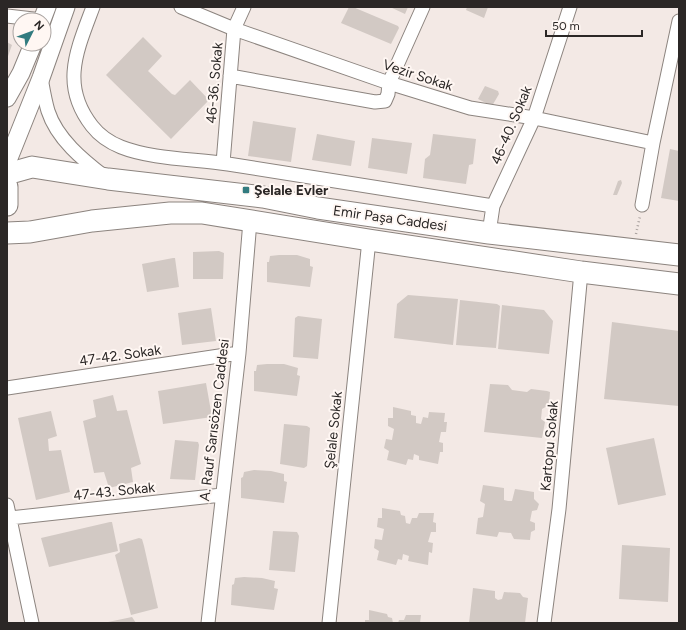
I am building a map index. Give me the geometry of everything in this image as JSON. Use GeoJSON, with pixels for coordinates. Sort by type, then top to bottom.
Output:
{"type":"FeatureCollection","features":[{"type":"Feature","properties":{"kind":"main road","name":"Emir Paşa Caddesi"},"geometry":{"type":"LineString","coordinates":[[7,174],[32,167],[108,179],[263,197],[318,208],[489,232],[679,255]]}},
{"type":"Feature","properties":{"kind":"main road"},"geometry":{"type":"LineString","coordinates":[[7,187],[7,205]]}},
{"type":"Feature","properties":{"kind":"main road","name":"Emir Paşa Caddesi"},"geometry":{"type":"LineString","coordinates":[[7,233],[30,232],[92,221],[170,213],[202,214],[581,272],[679,284]]}},
{"type":"Feature","properties":{"kind":"street"},"geometry":{"type":"LineString","coordinates":[[7,163],[41,78],[66,7]]}},
{"type":"Feature","properties":{"kind":"street"},"geometry":{"type":"LineString","coordinates":[[93,7],[78,48],[73,69],[73,84],[78,102],[92,128],[110,142],[122,148],[148,154],[223,163],[494,206]]}},
{"type":"Feature","properties":{"kind":"street","name":"Vezir Sokak"},"geometry":{"type":"LineString","coordinates":[[181,7],[234,29],[389,83],[470,108],[534,118],[653,143]]}},
{"type":"Feature","properties":{"kind":"street","name":"46-36. Sokak"},"geometry":{"type":"LineString","coordinates":[[223,163],[234,29],[244,7]]}},
{"type":"Feature","properties":{"kind":"street"},"geometry":{"type":"LineString","coordinates":[[230,76],[375,102],[385,101],[388,94],[389,83],[423,7]]}},
{"type":"Feature","properties":{"kind":"street","name":"46-40. Sokak"},"geometry":{"type":"LineString","coordinates":[[489,232],[494,206],[534,118],[570,7]]}},
{"type":"Feature","properties":{"kind":"street"},"geometry":{"type":"LineString","coordinates":[[642,205],[653,143],[675,58],[679,21]]}},
{"type":"Feature","properties":{"kind":"street"},"geometry":{"type":"LineString","coordinates":[[7,98],[21,73],[29,52]]}},
{"type":"Feature","properties":{"kind":"street"},"geometry":{"type":"LineString","coordinates":[[7,86],[21,73]]}},
{"type":"Feature","properties":{"kind":"street"},"geometry":{"type":"LineString","coordinates":[[41,78],[48,112],[59,132],[83,159],[108,179]]}},
{"type":"Feature","properties":{"kind":"street","name":"A. Rauf Sarısözen Caddesi"},"geometry":{"type":"LineString","coordinates":[[208,623],[239,353],[250,222]]}},
{"type":"Feature","properties":{"kind":"street","name":"Şelale Sokak"},"geometry":{"type":"LineString","coordinates":[[329,623],[369,240]]}},
{"type":"Feature","properties":{"kind":"street","name":"Kartopu Sokak"},"geometry":{"type":"LineString","coordinates":[[544,623],[559,509],[581,272]]}},
{"type":"Feature","properties":{"kind":"street","name":"47-42. Sokak"},"geometry":{"type":"LineString","coordinates":[[7,388],[239,353]]}},
{"type":"Feature","properties":{"kind":"street","name":"47-43. Sokak"},"geometry":{"type":"LineString","coordinates":[[8,510],[222,496]]}},
{"type":"Feature","properties":{"kind":"street"},"geometry":{"type":"LineString","coordinates":[[8,510],[32,623]]}},
{"type":"Feature","properties":{"kind":"path"},"geometry":{"type":"LineString","coordinates":[[636,236],[642,205]]}},
{"type":"Feature","properties":{"kind":"building"},"geometry":{"type":"Polygon","coordinates":[[[349,7],[353,7],[398,26],[399,28],[391,44],[341,23],[349,7]]]}},
{"type":"Feature","properties":{"kind":"building"},"geometry":{"type":"Polygon","coordinates":[[[390,7],[408,7],[405,14],[390,7]]]}},
{"type":"Feature","properties":{"kind":"building"},"geometry":{"type":"Polygon","coordinates":[[[467,7],[488,7],[484,18],[466,10],[467,7]]]}},
{"type":"Feature","properties":{"kind":"building"},"geometry":{"type":"Polygon","coordinates":[[[143,37],[162,56],[148,71],[172,94],[175,95],[190,80],[209,100],[171,139],[106,75],[143,37]]]}},
{"type":"Feature","properties":{"kind":"building"},"geometry":{"type":"Polygon","coordinates":[[[7,42],[12,45],[7,59],[7,42]]]}},
{"type":"Feature","properties":{"kind":"building"},"geometry":{"type":"Polygon","coordinates":[[[485,86],[498,91],[499,94],[492,106],[478,99],[485,86]]]}},
{"type":"Feature","properties":{"kind":"building"},"geometry":{"type":"Polygon","coordinates":[[[253,121],[296,128],[291,162],[248,156],[253,121]]]}},
{"type":"Feature","properties":{"kind":"building"},"geometry":{"type":"Polygon","coordinates":[[[317,134],[355,141],[351,166],[312,160],[317,134]]]}},
{"type":"Feature","properties":{"kind":"building"},"geometry":{"type":"Polygon","coordinates":[[[433,134],[476,139],[473,164],[469,165],[466,184],[423,178],[425,159],[430,155],[433,134]]]}},
{"type":"Feature","properties":{"kind":"building"},"geometry":{"type":"Polygon","coordinates":[[[372,138],[412,143],[407,174],[368,168],[372,138]]]}},
{"type":"Feature","properties":{"kind":"building"},"geometry":{"type":"Polygon","coordinates":[[[670,149],[679,151],[679,201],[661,198],[670,149]]]}},
{"type":"Feature","properties":{"kind":"building"},"geometry":{"type":"Polygon","coordinates":[[[621,180],[622,183],[617,195],[613,195],[618,181],[621,180]]]}},
{"type":"Feature","properties":{"kind":"building"},"geometry":{"type":"Polygon","coordinates":[[[219,251],[224,253],[223,279],[193,279],[193,252],[219,251]]]}},
{"type":"Feature","properties":{"kind":"building"},"geometry":{"type":"Polygon","coordinates":[[[297,255],[310,259],[310,266],[313,267],[310,287],[267,282],[267,262],[269,262],[270,256],[297,255]]]}},
{"type":"Feature","properties":{"kind":"building"},"geometry":{"type":"Polygon","coordinates":[[[175,258],[179,287],[147,292],[142,264],[175,258]]]}},
{"type":"Feature","properties":{"kind":"building"},"geometry":{"type":"Polygon","coordinates":[[[408,295],[458,299],[453,345],[394,338],[397,304],[408,295]]]}},
{"type":"Feature","properties":{"kind":"building"},"geometry":{"type":"Polygon","coordinates":[[[460,300],[497,304],[500,306],[496,348],[456,345],[460,300]]]}},
{"type":"Feature","properties":{"kind":"building"},"geometry":{"type":"Polygon","coordinates":[[[502,305],[544,310],[553,321],[549,354],[498,349],[502,305]]]}},
{"type":"Feature","properties":{"kind":"building"},"geometry":{"type":"Polygon","coordinates":[[[211,308],[216,341],[182,345],[178,313],[211,308]]]}},
{"type":"Feature","properties":{"kind":"building"},"geometry":{"type":"Polygon","coordinates":[[[298,316],[322,319],[318,359],[293,357],[295,318],[298,316]]]}},
{"type":"Feature","properties":{"kind":"building"},"geometry":{"type":"Polygon","coordinates":[[[612,322],[679,331],[679,406],[604,399],[612,322]]]}},
{"type":"Feature","properties":{"kind":"building"},"geometry":{"type":"Polygon","coordinates":[[[284,364],[298,368],[297,375],[300,376],[297,396],[254,391],[254,371],[256,371],[257,365],[284,364]]]}},
{"type":"Feature","properties":{"kind":"building"},"geometry":{"type":"Polygon","coordinates":[[[206,383],[212,417],[163,424],[158,391],[206,383]]]}},
{"type":"Feature","properties":{"kind":"building"},"geometry":{"type":"Polygon","coordinates":[[[490,384],[508,385],[512,390],[527,392],[531,389],[550,392],[549,405],[542,409],[541,419],[545,422],[542,438],[484,432],[490,384]]]}},
{"type":"Feature","properties":{"kind":"building"},"geometry":{"type":"Polygon","coordinates":[[[113,395],[117,411],[127,410],[141,464],[131,468],[133,482],[109,488],[104,472],[94,473],[83,421],[96,417],[93,400],[113,395]]]}},
{"type":"Feature","properties":{"kind":"building"},"geometry":{"type":"Polygon","coordinates":[[[393,407],[411,411],[411,415],[416,416],[416,423],[421,424],[423,417],[428,418],[429,412],[445,413],[444,422],[447,422],[446,432],[441,432],[439,442],[443,443],[443,452],[440,452],[438,464],[419,460],[419,456],[414,454],[413,460],[408,459],[406,465],[387,460],[389,451],[384,448],[386,439],[392,440],[394,429],[388,426],[388,418],[393,418],[393,407]]]}},
{"type":"Feature","properties":{"kind":"building"},"geometry":{"type":"Polygon","coordinates":[[[51,411],[57,436],[48,439],[49,451],[61,450],[70,492],[36,500],[18,418],[51,411]]]}},
{"type":"Feature","properties":{"kind":"building"},"geometry":{"type":"Polygon","coordinates":[[[284,424],[307,426],[310,428],[307,466],[304,468],[280,464],[284,424]]]}},
{"type":"Feature","properties":{"kind":"building"},"geometry":{"type":"Polygon","coordinates":[[[654,438],[666,495],[618,505],[606,448],[654,438]]]}},
{"type":"Feature","properties":{"kind":"building"},"geometry":{"type":"Polygon","coordinates":[[[175,440],[198,442],[199,445],[195,480],[170,479],[175,440]]]}},
{"type":"Feature","properties":{"kind":"building"},"geometry":{"type":"Polygon","coordinates":[[[254,470],[271,471],[284,474],[284,481],[287,482],[284,503],[241,498],[241,478],[243,477],[244,472],[254,470]]]}},
{"type":"Feature","properties":{"kind":"building"},"geometry":{"type":"Polygon","coordinates":[[[483,485],[504,488],[504,500],[508,501],[512,501],[515,489],[534,492],[534,499],[539,504],[537,510],[532,511],[530,521],[535,523],[535,530],[531,532],[530,540],[514,539],[511,533],[499,532],[497,537],[476,534],[478,518],[483,517],[485,504],[480,501],[483,485]]]}},
{"type":"Feature","properties":{"kind":"building"},"geometry":{"type":"Polygon","coordinates":[[[382,508],[400,511],[401,515],[405,516],[406,523],[410,524],[412,518],[417,518],[419,513],[434,513],[433,522],[436,523],[436,532],[431,532],[428,542],[433,543],[432,553],[429,552],[428,565],[408,561],[409,556],[403,554],[402,560],[398,559],[396,565],[377,560],[379,551],[374,548],[375,539],[382,540],[384,529],[377,527],[378,518],[382,518],[382,508]]]}},
{"type":"Feature","properties":{"kind":"building"},"geometry":{"type":"Polygon","coordinates":[[[112,522],[118,551],[49,567],[41,538],[112,522]]]}},
{"type":"Feature","properties":{"kind":"building"},"geometry":{"type":"Polygon","coordinates":[[[273,531],[297,532],[299,536],[295,572],[269,570],[273,531]]]}},
{"type":"Feature","properties":{"kind":"building"},"geometry":{"type":"Polygon","coordinates":[[[139,538],[142,539],[144,546],[158,608],[131,615],[115,555],[120,552],[119,544],[139,538]]]}},
{"type":"Feature","properties":{"kind":"building"},"geometry":{"type":"Polygon","coordinates":[[[622,545],[670,548],[668,602],[619,599],[622,545]]]}},
{"type":"Feature","properties":{"kind":"building"},"geometry":{"type":"Polygon","coordinates":[[[235,578],[262,578],[275,581],[274,588],[278,589],[274,610],[231,605],[232,585],[234,584],[235,578]]]}},
{"type":"Feature","properties":{"kind":"building"},"geometry":{"type":"Polygon","coordinates":[[[473,588],[495,591],[495,598],[498,600],[502,599],[504,592],[520,593],[523,597],[528,598],[525,623],[469,623],[473,588]]]}},
{"type":"Feature","properties":{"kind":"building"},"geometry":{"type":"Polygon","coordinates":[[[369,610],[387,614],[388,617],[392,618],[393,623],[365,623],[365,620],[369,620],[369,610]]]}},
{"type":"Feature","properties":{"kind":"building"},"geometry":{"type":"Polygon","coordinates":[[[406,615],[421,615],[420,623],[398,623],[399,620],[404,620],[406,615]]]}},
{"type":"Feature","properties":{"kind":"building"},"geometry":{"type":"Polygon","coordinates":[[[132,617],[136,623],[108,623],[108,622],[132,617]]]}},
{"type":"Feature","properties":{"kind":"place","name":"Şelale Evler"},"geometry":{"type":"Point","coordinates":[246,190]}}]}
